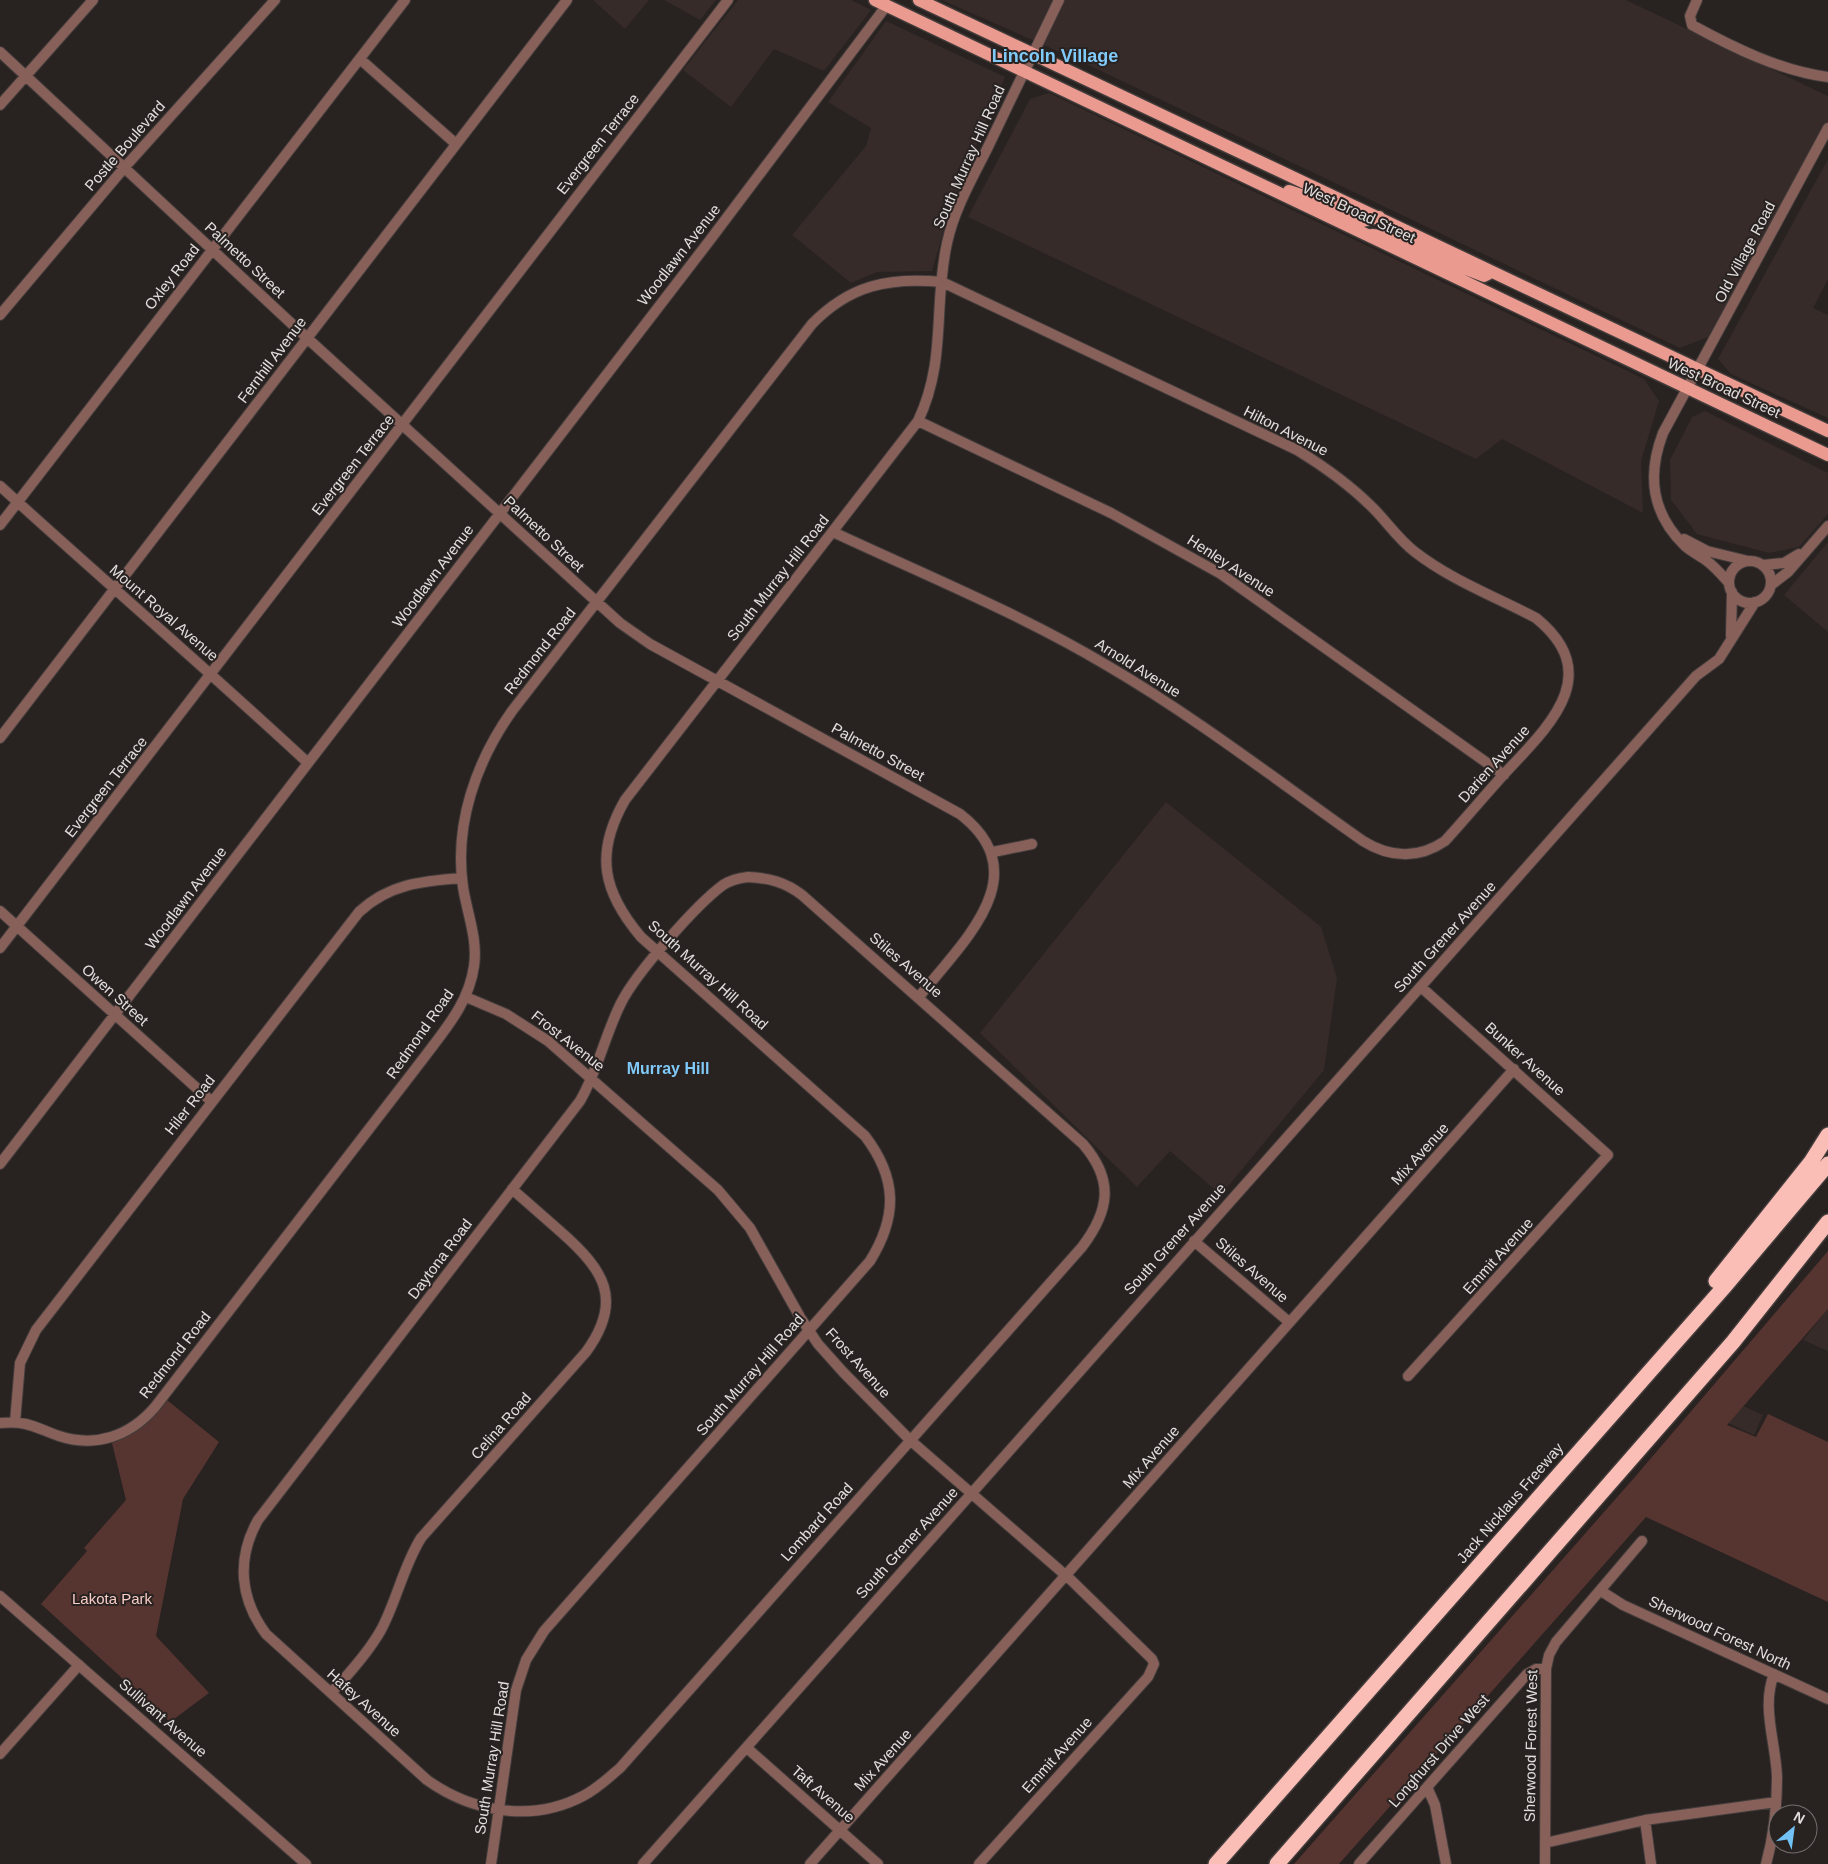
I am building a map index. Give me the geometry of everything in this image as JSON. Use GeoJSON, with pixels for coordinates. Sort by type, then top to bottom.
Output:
{"type":"FeatureCollection","features":[{"type":"Feature","properties":{"kind":"highway"},"geometry":{"type":"LineString","coordinates":[[1596,1432],[1811,1162],[1828,1136]]}},
{"type":"Feature","properties":{"kind":"highway","name":"Jack Nicklaus Freeway"},"geometry":{"type":"LineString","coordinates":[[1216,1864],[1718,1293],[1828,1164]]}},
{"type":"Feature","properties":{"kind":"highway"},"geometry":{"type":"LineString","coordinates":[[1734,1342],[1828,1222]]}},
{"type":"Feature","properties":{"kind":"highway"},"geometry":{"type":"LineString","coordinates":[[1277,1864],[1828,1234]]}},
{"type":"Feature","properties":{"kind":"main road","name":"West Broad Street"},"geometry":{"type":"LineString","coordinates":[[919,0],[1828,431]]}},
{"type":"Feature","properties":{"kind":"main road","name":"West Broad Street"},"geometry":{"type":"LineString","coordinates":[[881,3],[1828,455]]}},
{"type":"Feature","properties":{"kind":"main road"},"geometry":{"type":"LineString","coordinates":[[1276,192],[1287,190],[1307,196],[1363,221],[1379,217]]}},
{"type":"Feature","properties":{"kind":"main road"},"geometry":{"type":"LineString","coordinates":[[1367,235],[1386,235],[1395,238],[1440,259],[1484,276],[1494,272]]}},
{"type":"Feature","properties":{"kind":"street"},"geometry":{"type":"LineString","coordinates":[[0,105],[93,0]]}},
{"type":"Feature","properties":{"kind":"street","name":"Postle Boulevard"},"geometry":{"type":"LineString","coordinates":[[0,315],[124,168],[275,0]]}},
{"type":"Feature","properties":{"kind":"street","name":"Oxley Road"},"geometry":{"type":"LineString","coordinates":[[0,525],[404,0]]}},
{"type":"Feature","properties":{"kind":"street","name":"Fernhill Avenue"},"geometry":{"type":"LineString","coordinates":[[0,738],[567,0]]}},
{"type":"Feature","properties":{"kind":"street","name":"Evergreen Terrace"},"geometry":{"type":"LineString","coordinates":[[0,948],[728,0]]}},
{"type":"Feature","properties":{"kind":"street","name":"South Murray Hill Road"},"geometry":{"type":"LineString","coordinates":[[491,1864],[516,1690],[526,1660],[535,1644],[544,1631],[870,1261],[887,1228],[891,1199],[883,1165],[865,1136],[641,936],[628,921],[612,896],[606,872],[606,847],[613,822],[625,800],[918,421],[928,397],[935,372],[946,245],[954,219],[1060,0]]}},
{"type":"Feature","properties":{"kind":"street"},"geometry":{"type":"LineString","coordinates":[[1698,0],[1690,16],[1690,22],[1729,44],[1754,55],[1808,74],[1828,77]]}},
{"type":"Feature","properties":{"kind":"street","name":"Woodlawn Avenue"},"geometry":{"type":"LineString","coordinates":[[0,1164],[500,513],[881,3]]}},
{"type":"Feature","properties":{"kind":"street","name":"Palmetto Street"},"geometry":{"type":"LineString","coordinates":[[0,52],[307,338],[596,603],[643,640],[960,814],[983,835],[993,852]]}},
{"type":"Feature","properties":{"kind":"street"},"geometry":{"type":"LineString","coordinates":[[360,59],[456,144]]}},
{"type":"Feature","properties":{"kind":"street","name":"Old Village Road"},"geometry":{"type":"LineString","coordinates":[[1688,389],[1828,128]]}},
{"type":"Feature","properties":{"kind":"street","name":"Redmond Road"},"geometry":{"type":"LineString","coordinates":[[0,1423],[15,1422],[33,1425],[62,1437],[89,1442],[121,1434],[147,1416],[426,1055],[466,997],[475,955],[462,878],[466,814],[474,785],[486,755],[512,711],[821,314],[848,295],[872,286],[904,279],[942,282]]}},
{"type":"Feature","properties":{"kind":"street","name":"Hilton Avenue"},"geometry":{"type":"LineString","coordinates":[[942,282],[1297,450],[1352,488],[1413,551],[1427,561],[1446,573],[1536,618],[1547,627],[1561,644],[1568,668]]}},
{"type":"Feature","properties":{"kind":"street"},"geometry":{"type":"LineString","coordinates":[[1688,389],[1663,433],[1653,465],[1652,481],[1656,498],[1673,532],[1684,545],[1707,561],[1739,600],[1755,602],[1764,597],[1771,585],[1788,572],[1828,526]]}},
{"type":"Feature","properties":{"kind":"street","name":"Henley Avenue"},"geometry":{"type":"LineString","coordinates":[[918,421],[1111,513],[1213,570],[1504,775]]}},
{"type":"Feature","properties":{"kind":"street","name":"Mount Royal Avenue"},"geometry":{"type":"LineString","coordinates":[[0,486],[113,589],[212,673],[308,763]]}},
{"type":"Feature","properties":{"kind":"street","name":"Arnold Avenue"},"geometry":{"type":"LineString","coordinates":[[833,532],[1076,647],[1146,688],[1363,842],[1389,853],[1410,854]]}},
{"type":"Feature","properties":{"kind":"street"},"geometry":{"type":"LineString","coordinates":[[1673,532],[1707,551],[1764,565],[1784,563],[1810,546]]}},
{"type":"Feature","properties":{"kind":"street"},"geometry":{"type":"LineString","coordinates":[[1730,587],[1732,570],[1737,565],[1748,561]]}},
{"type":"Feature","properties":{"kind":"street"},"geometry":{"type":"LineString","coordinates":[[1764,565],[1771,577],[1771,585]]}},
{"type":"Feature","properties":{"kind":"street","name":"South Grener Avenue"},"geometry":{"type":"LineString","coordinates":[[1730,587],[1731,637]]}},
{"type":"Feature","properties":{"kind":"street","name":"South Grener Avenue"},"geometry":{"type":"LineString","coordinates":[[643,1864],[1696,676],[1719,659],[1731,637],[1755,602]]}},
{"type":"Feature","properties":{"kind":"street","name":"Darien Avenue"},"geometry":{"type":"LineString","coordinates":[[1410,854],[1429,851],[1446,841],[1557,714],[1567,688],[1568,668]]}},
{"type":"Feature","properties":{"kind":"street"},"geometry":{"type":"LineString","coordinates":[[919,996],[974,927],[990,901],[995,871],[993,852],[1032,844]]}},
{"type":"Feature","properties":{"kind":"street","name":"Stiles Avenue"},"geometry":{"type":"LineString","coordinates":[[659,951],[705,901],[724,885],[736,879],[762,877],[777,881],[796,890],[919,996],[1083,1144],[1094,1156],[1106,1188]]}},
{"type":"Feature","properties":{"kind":"street","name":"Hiler Road"},"geometry":{"type":"LineString","coordinates":[[15,1422],[20,1363],[36,1330],[211,1101],[359,912],[373,899],[389,891],[425,881],[462,878]]}},
{"type":"Feature","properties":{"kind":"street","name":"Owen Street"},"geometry":{"type":"LineString","coordinates":[[0,911],[211,1101]]}},
{"type":"Feature","properties":{"kind":"street","name":"Daytona Road"},"geometry":{"type":"LineString","coordinates":[[243,1581],[245,1549],[258,1520],[580,1101],[592,1079],[622,1001],[659,951]]}},
{"type":"Feature","properties":{"kind":"street","name":"Bunker Avenue"},"geometry":{"type":"LineString","coordinates":[[1420,987],[1608,1155]]}},
{"type":"Feature","properties":{"kind":"street","name":"Frost Avenue"},"geometry":{"type":"LineString","coordinates":[[466,997],[506,1014],[528,1026],[693,1166],[734,1208],[750,1228],[809,1330],[818,1344],[842,1372],[910,1440],[1067,1576],[1149,1656],[1154,1664]]}},
{"type":"Feature","properties":{"kind":"street","name":"Mix Avenue"},"geometry":{"type":"LineString","coordinates":[[810,1864],[1514,1069]]}},
{"type":"Feature","properties":{"kind":"street","name":"Emmit Avenue"},"geometry":{"type":"LineString","coordinates":[[1408,1376],[1608,1155]]}},
{"type":"Feature","properties":{"kind":"street","name":"Lombard Road"},"geometry":{"type":"LineString","coordinates":[[499,1810],[531,1810],[572,1801],[593,1790],[620,1768],[1082,1247],[1095,1230],[1102,1213],[1106,1188]]}},
{"type":"Feature","properties":{"kind":"street","name":"Celina Road"},"geometry":{"type":"LineString","coordinates":[[331,1693],[367,1650],[380,1630],[406,1565],[421,1538],[586,1352],[605,1319],[606,1305],[603,1285],[596,1268],[588,1257],[512,1189]]}},
{"type":"Feature","properties":{"kind":"street","name":"Stiles Avenue"},"geometry":{"type":"LineString","coordinates":[[1194,1241],[1290,1322]]}},
{"type":"Feature","properties":{"kind":"street","name":"Sherwood Forest West"},"geometry":{"type":"LineString","coordinates":[[1545,1864],[1546,1669],[1549,1655],[1556,1642],[1642,1541]]}},
{"type":"Feature","properties":{"kind":"street","name":"Hafey Avenue"},"geometry":{"type":"LineString","coordinates":[[243,1581],[250,1609],[266,1634],[331,1693],[443,1791],[475,1805],[499,1810]]}},
{"type":"Feature","properties":{"kind":"street","name":"Sherwood Forest North"},"geometry":{"type":"LineString","coordinates":[[1601,1591],[1623,1604],[1828,1699]]}},
{"type":"Feature","properties":{"kind":"street","name":"Sullivant Avenue"},"geometry":{"type":"LineString","coordinates":[[0,1596],[306,1864]]}},
{"type":"Feature","properties":{"kind":"street","name":"Emmit Avenue"},"geometry":{"type":"LineString","coordinates":[[979,1864],[1148,1677],[1154,1664]]}},
{"type":"Feature","properties":{"kind":"street"},"geometry":{"type":"LineString","coordinates":[[0,1754],[79,1665]]}},
{"type":"Feature","properties":{"kind":"street","name":"Longhurst Drive West"},"geometry":{"type":"LineString","coordinates":[[1359,1864],[1527,1674],[1536,1669],[1546,1669]]}},
{"type":"Feature","properties":{"kind":"street"},"geometry":{"type":"LineString","coordinates":[[1766,1864],[1773,1836],[1776,1802],[1776,1775],[1768,1698],[1774,1674]]}},
{"type":"Feature","properties":{"kind":"street","name":"Taft Avenue"},"geometry":{"type":"LineString","coordinates":[[746,1748],[878,1864]]}},
{"type":"Feature","properties":{"kind":"street"},"geometry":{"type":"LineString","coordinates":[[1427,1787],[1435,1806],[1446,1864]]}},
{"type":"Feature","properties":{"kind":"street"},"geometry":{"type":"LineString","coordinates":[[1545,1843],[1645,1820],[1776,1802]]}},
{"type":"Feature","properties":{"kind":"street"},"geometry":{"type":"LineString","coordinates":[[1645,1820],[1652,1864]]}},
{"type":"Feature","properties":{"kind":"shaded area"},"geometry":{"type":"Polygon","coordinates":[[[593,0],[649,0],[625,29],[593,0]]]}},
{"type":"Feature","properties":{"kind":"shaded area"},"geometry":{"type":"Polygon","coordinates":[[[664,0],[716,0],[700,20],[664,0]]]}},
{"type":"Feature","properties":{"kind":"shaded area"},"geometry":{"type":"Polygon","coordinates":[[[738,0],[851,0],[871,10],[824,71],[774,49],[731,107],[683,70],[738,0]]]}},
{"type":"Feature","properties":{"kind":"shaded area"},"geometry":{"type":"Polygon","coordinates":[[[942,0],[1626,0],[1828,96],[1828,128],[1719,333],[1680,348],[1080,61],[942,0]]]}},
{"type":"Feature","properties":{"kind":"shaded area"},"geometry":{"type":"Polygon","coordinates":[[[886,21],[1005,77],[950,208],[932,271],[877,272],[851,283],[792,235],[866,146],[871,128],[828,102],[886,21]]]}},
{"type":"Feature","properties":{"kind":"shaded area"},"geometry":{"type":"Polygon","coordinates":[[[1049,93],[1644,379],[1659,401],[1641,461],[1643,513],[1502,439],[1476,459],[968,217],[1030,99],[1049,93]]]}},
{"type":"Feature","properties":{"kind":"shaded area"},"geometry":{"type":"Polygon","coordinates":[[[1828,159],[1828,279],[1813,308],[1828,315],[1828,418],[1731,374],[1718,359],[1828,159]]]}},
{"type":"Feature","properties":{"kind":"shaded area"},"geometry":{"type":"Polygon","coordinates":[[[1705,411],[1828,473],[1828,514],[1799,547],[1769,553],[1697,534],[1671,500],[1670,460],[1692,417],[1705,411]]]}},
{"type":"Feature","properties":{"kind":"shaded area"},"geometry":{"type":"Polygon","coordinates":[[[1828,542],[1828,632],[1784,595],[1828,542]]]}},
{"type":"Feature","properties":{"kind":"shaded area"},"geometry":{"type":"Polygon","coordinates":[[[1166,802],[1321,927],[1337,978],[1324,1070],[1221,1195],[1170,1151],[1137,1187],[980,1033],[1166,802]]]}},
{"type":"Feature","properties":{"kind":"shaded area"},"geometry":{"type":"Polygon","coordinates":[[[1828,1309],[1828,1351],[1803,1340],[1828,1309]]]}},
{"type":"Feature","properties":{"kind":"shaded area"},"geometry":{"type":"Polygon","coordinates":[[[1743,1406],[1763,1415],[1754,1435],[1728,1423],[1743,1406]]]}},
{"type":"Feature","properties":{"kind":"green space"},"geometry":{"type":"Polygon","coordinates":[[[1828,1251],[1828,1309],[1727,1425],[1756,1437],[1768,1414],[1828,1442],[1828,1602],[1646,1517],[1339,1864],[1294,1864],[1634,1478],[1828,1251]]]}},
{"type":"Feature","properties":{"kind":"green space","name":"Lakota Park"},"geometry":{"type":"Polygon","coordinates":[[[167,1400],[219,1442],[183,1499],[156,1636],[209,1693],[170,1722],[41,1604],[87,1551],[84,1548],[126,1500],[112,1443],[142,1425],[167,1400]]]}},
{"type":"Feature","properties":{"kind":"district","name":"Lincoln Village"},"geometry":{"type":"Point","coordinates":[1055,56]}},
{"type":"Feature","properties":{"kind":"district","name":"Murray Hill"},"geometry":{"type":"Point","coordinates":[668,1068]}}]}
